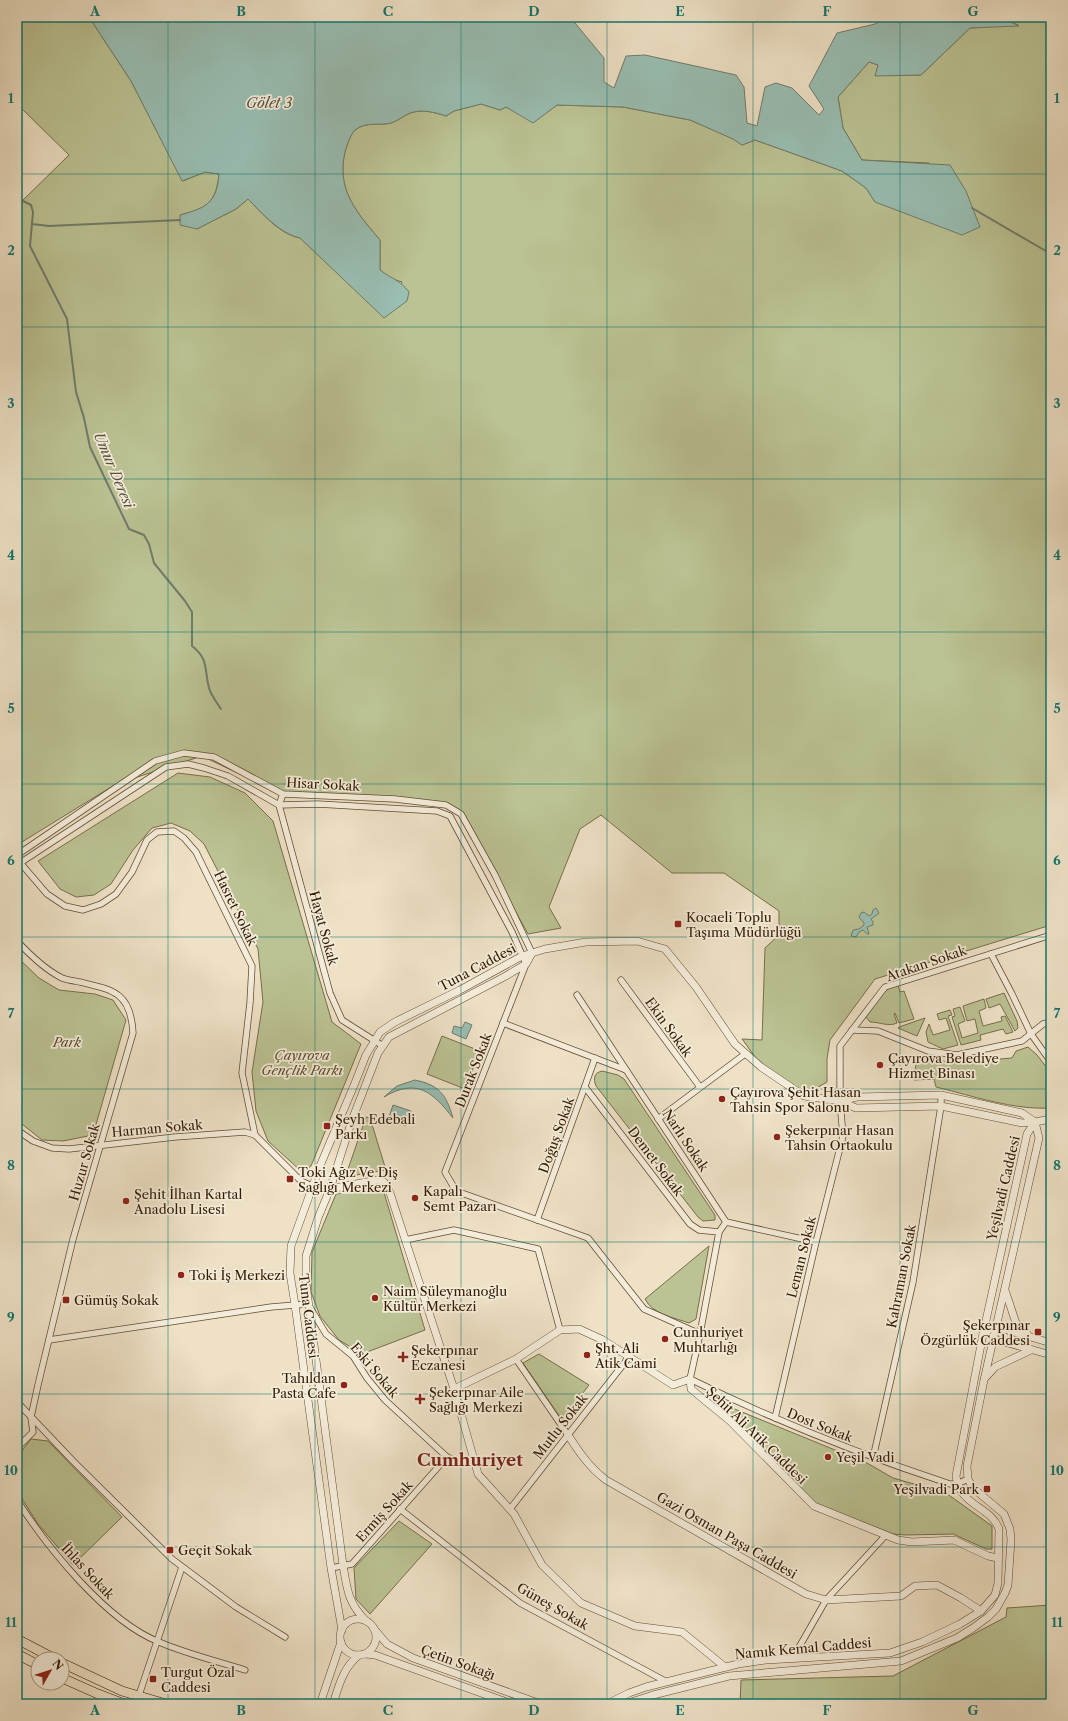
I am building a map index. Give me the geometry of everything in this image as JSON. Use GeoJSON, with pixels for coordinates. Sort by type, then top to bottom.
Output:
{"type":"FeatureCollection","features":[{"type":"Feature","properties":{"kind":"main road"},"geometry":{"type":"LineString","coordinates":[[17,1639],[40,1651]]}},
{"type":"Feature","properties":{"kind":"main road"},"geometry":{"type":"LineString","coordinates":[[17,1654],[30,1661]]}},
{"type":"Feature","properties":{"kind":"main road"},"geometry":{"type":"LineString","coordinates":[[70,1667],[138,1700],[166,1704]]}},
{"type":"Feature","properties":{"kind":"main road"},"geometry":{"type":"LineString","coordinates":[[70,1682],[124,1704]]}},
{"type":"Feature","properties":{"kind":"street","name":"Hisar Sokak"},"geometry":{"type":"LineString","coordinates":[[17,855],[155,761],[184,752],[214,757],[283,794],[396,799],[446,805],[461,814],[495,875],[532,953]]}},
{"type":"Feature","properties":{"kind":"street","name":"Hisar Sokak"},"geometry":{"type":"LineString","coordinates":[[18,862],[166,767],[188,764],[228,776],[279,805],[318,804],[437,811],[450,816],[512,932],[522,956]]}},
{"type":"Feature","properties":{"kind":"street"},"geometry":{"type":"LineString","coordinates":[[279,805],[283,794]]}},
{"type":"Feature","properties":{"kind":"street","name":"Hayat Sokak"},"geometry":{"type":"LineString","coordinates":[[279,805],[330,994],[342,1020],[383,1046]]}},
{"type":"Feature","properties":{"kind":"street","name":"Hasret Sokak"},"geometry":{"type":"LineString","coordinates":[[18,862],[47,894],[65,906],[83,910],[101,904],[116,894],[132,872],[147,840],[157,832],[174,831],[184,838],[196,852],[252,966],[250,1003],[242,1073],[255,1135]]}},
{"type":"Feature","properties":{"kind":"street","name":"Atakan Sokak"},"geometry":{"type":"LineString","coordinates":[[840,1101],[840,1046],[885,987],[1051,934]]}},
{"type":"Feature","properties":{"kind":"street","name":"Huzur Sokak"},"geometry":{"type":"LineString","coordinates":[[17,941],[35,960],[62,978],[110,990],[125,1002],[132,1015],[133,1033],[73,1239],[31,1417],[33,1432],[17,1448]]}},
{"type":"Feature","properties":{"kind":"street"},"geometry":{"type":"LineString","coordinates":[[532,953],[586,942],[637,941],[665,949],[696,987],[735,1044],[761,1067],[804,1096],[840,1101],[856,1108],[941,1106],[1022,1123],[1051,1119]]}},
{"type":"Feature","properties":{"kind":"street","name":"Tuna Caddesi"},"geometry":{"type":"LineString","coordinates":[[342,1630],[331,1568],[290,1273],[291,1246],[314,1187],[320,1166],[354,1083],[366,1055],[380,1032],[395,1022],[460,990],[522,956],[532,953]]}},
{"type":"Feature","properties":{"kind":"street","name":"Tuna Caddesi"},"geometry":{"type":"LineString","coordinates":[[366,1621],[357,1612],[348,1594],[343,1565],[308,1304],[306,1256],[318,1218],[330,1189],[352,1120],[378,1053],[389,1037],[526,964],[532,953]]}},
{"type":"Feature","properties":{"kind":"street"},"geometry":{"type":"LineString","coordinates":[[991,954],[1031,1034],[1051,1062]]}},
{"type":"Feature","properties":{"kind":"street"},"geometry":{"type":"LineString","coordinates":[[522,956],[526,964]]}},
{"type":"Feature","properties":{"kind":"street","name":"Durak Sokak"},"geometry":{"type":"LineString","coordinates":[[526,964],[445,1172],[456,1191],[537,1220]]}},
{"type":"Feature","properties":{"kind":"street","name":"Ekin Sokak"},"geometry":{"type":"LineString","coordinates":[[621,980],[700,1087]]}},
{"type":"Feature","properties":{"kind":"street","name":"Narlı Sokak"},"geometry":{"type":"LineString","coordinates":[[577,995],[726,1222]]}},
{"type":"Feature","properties":{"kind":"street"},"geometry":{"type":"LineString","coordinates":[[852,1030],[878,1031],[928,1051],[957,1055],[1022,1041],[1043,1024],[1051,1022]]}},
{"type":"Feature","properties":{"kind":"street"},"geometry":{"type":"LineString","coordinates":[[503,1023],[626,1070]]}},
{"type":"Feature","properties":{"kind":"street"},"geometry":{"type":"LineString","coordinates":[[658,1118],[745,1054]]}},
{"type":"Feature","properties":{"kind":"street","name":"Doğuş Sokak"},"geometry":{"type":"LineString","coordinates":[[537,1220],[595,1058]]}},
{"type":"Feature","properties":{"kind":"street","name":"Demet Sokak"},"geometry":{"type":"LineString","coordinates":[[585,1087],[690,1224],[699,1230],[719,1232]]}},
{"type":"Feature","properties":{"kind":"street"},"geometry":{"type":"LineString","coordinates":[[840,1101],[857,1097],[941,1096],[1022,1113],[1035,1122]]}},
{"type":"Feature","properties":{"kind":"street","name":"Kahraman Sokak"},"geometry":{"type":"LineString","coordinates":[[873,1458],[913,1282],[941,1106],[941,1096]]}},
{"type":"Feature","properties":{"kind":"street","name":"Leman Sokak"},"geometry":{"type":"LineString","coordinates":[[775,1418],[816,1242],[843,1136],[840,1101]]}},
{"type":"Feature","properties":{"kind":"street","name":"Yeşilvadi Caddesi"},"geometry":{"type":"LineString","coordinates":[[968,1479],[967,1466],[984,1380],[1039,1138],[1035,1122]]}},
{"type":"Feature","properties":{"kind":"street","name":"Yeşilvadi Caddesi"},"geometry":{"type":"LineString","coordinates":[[957,1484],[958,1469],[983,1334],[1027,1134],[1035,1122]]}},
{"type":"Feature","properties":{"kind":"street","name":"Harman Sokak"},"geometry":{"type":"LineString","coordinates":[[17,1130],[33,1141],[52,1148],[70,1149],[175,1137],[244,1132],[255,1135]]}},
{"type":"Feature","properties":{"kind":"street"},"geometry":{"type":"LineString","coordinates":[[255,1135],[301,1181],[314,1187],[330,1189]]}},
{"type":"Feature","properties":{"kind":"street","name":"Namık Kemal Caddesi"},"geometry":{"type":"LineString","coordinates":[[330,1189],[377,1180],[384,1182],[390,1193],[454,1389],[478,1474],[514,1514],[542,1565],[581,1603],[635,1626],[682,1632],[725,1667],[751,1662],[895,1651],[922,1642],[954,1627],[980,1611],[995,1595],[998,1583],[999,1529],[996,1522],[990,1516],[965,1498],[957,1484]]}},
{"type":"Feature","properties":{"kind":"street"},"geometry":{"type":"LineString","coordinates":[[537,1220],[588,1238],[644,1309],[700,1334]]}},
{"type":"Feature","properties":{"kind":"street"},"geometry":{"type":"LineString","coordinates":[[454,1389],[516,1359],[560,1330],[579,1329],[603,1340],[673,1385],[690,1379],[719,1232],[726,1222],[816,1242]]}},
{"type":"Feature","properties":{"kind":"street"},"geometry":{"type":"LineString","coordinates":[[405,1240],[454,1230],[538,1249],[560,1330]]}},
{"type":"Feature","properties":{"kind":"street"},"geometry":{"type":"LineString","coordinates":[[1004,1290],[1016,1323],[1029,1337]]}},
{"type":"Feature","properties":{"kind":"street"},"geometry":{"type":"LineString","coordinates":[[49,1340],[204,1317],[308,1304]]}},
{"type":"Feature","properties":{"kind":"street","name":"Eski Sokak"},"geometry":{"type":"LineString","coordinates":[[308,1304],[326,1334],[353,1356],[367,1378],[385,1400],[447,1457]]}},
{"type":"Feature","properties":{"kind":"street"},"geometry":{"type":"LineString","coordinates":[[983,1334],[996,1327],[1051,1343]]}},
{"type":"Feature","properties":{"kind":"street"},"geometry":{"type":"LineString","coordinates":[[994,1339],[1051,1355]]}},
{"type":"Feature","properties":{"kind":"street"},"geometry":{"type":"LineString","coordinates":[[984,1380],[995,1367],[1031,1350]]}},
{"type":"Feature","properties":{"kind":"street","name":"Mutlu Sokak"},"geometry":{"type":"LineString","coordinates":[[510,1509],[629,1357]]}},
{"type":"Feature","properties":{"kind":"street","name":"Gazi Osman Paşa Caddesi"},"geometry":{"type":"LineString","coordinates":[[516,1359],[586,1462],[596,1472],[606,1480],[806,1594],[826,1600],[901,1596],[915,1586],[937,1585],[980,1611]]}},
{"type":"Feature","properties":{"kind":"street","name":"Dost Sokak"},"geometry":{"type":"LineString","coordinates":[[690,1379],[734,1401],[873,1458],[950,1484],[957,1484]]}},
{"type":"Feature","properties":{"kind":"street","name":"Şehit Ali Atik Caddesi"},"geometry":{"type":"LineString","coordinates":[[690,1379],[691,1388],[730,1422],[814,1506],[898,1540],[912,1542],[954,1540],[988,1556],[998,1558]]}},
{"type":"Feature","properties":{"kind":"street"},"geometry":{"type":"LineString","coordinates":[[17,1402],[73,1461],[172,1559],[236,1607],[285,1637]]}},
{"type":"Feature","properties":{"kind":"street"},"geometry":{"type":"LineString","coordinates":[[447,1457],[459,1462],[474,1460]]}},
{"type":"Feature","properties":{"kind":"street","name":"Ermiş Sokak"},"geometry":{"type":"LineString","coordinates":[[331,1568],[352,1564],[447,1457]]}},
{"type":"Feature","properties":{"kind":"street"},"geometry":{"type":"LineString","coordinates":[[957,1484],[968,1479]]}},
{"type":"Feature","properties":{"kind":"street","name":"Namık Kemal Caddesi"},"geometry":{"type":"LineString","coordinates":[[625,1704],[653,1695],[729,1676],[901,1661],[957,1638],[988,1617],[1002,1600],[1008,1585],[1010,1529],[1004,1514],[973,1488],[968,1479]]}},
{"type":"Feature","properties":{"kind":"street","name":"İhlas Sokak"},"geometry":{"type":"LineString","coordinates":[[17,1500],[32,1524],[84,1585],[124,1623],[158,1642],[246,1670]]}},
{"type":"Feature","properties":{"kind":"street","name":"Güneş Sokak"},"geometry":{"type":"LineString","coordinates":[[400,1510],[520,1603],[665,1681]]}},
{"type":"Feature","properties":{"kind":"street"},"geometry":{"type":"LineString","coordinates":[[797,1658],[798,1648],[826,1600],[885,1536]]}},
{"type":"Feature","properties":{"kind":"street"},"geometry":{"type":"LineString","coordinates":[[138,1700],[182,1567]]}},
{"type":"Feature","properties":{"kind":"street"},"geometry":{"type":"LineString","coordinates":[[980,1611],[988,1617]]}},
{"type":"Feature","properties":{"kind":"street"},"geometry":{"type":"LineString","coordinates":[[320,1704],[341,1642],[342,1630],[349,1622],[355,1620],[366,1621],[374,1629],[376,1641],[374,1646],[346,1667],[333,1704]]}},
{"type":"Feature","properties":{"kind":"street","name":"Çetin Sokağı"},"geometry":{"type":"LineString","coordinates":[[374,1629],[388,1644],[413,1658],[541,1704]]}},
{"type":"Feature","properties":{"kind":"street"},"geometry":{"type":"LineString","coordinates":[[341,1642],[348,1651],[375,1655],[512,1704]]}},
{"type":"Feature","properties":{"kind":"street"},"geometry":{"type":"LineString","coordinates":[[608,1704],[629,1693],[665,1681],[725,1667]]}},
{"type":"Feature","properties":{"kind":"green space"},"geometry":{"type":"Polygon","coordinates":[[[17,17],[89,17],[131,81],[183,181],[205,172],[219,174],[215,192],[208,203],[197,210],[180,215],[197,229],[236,209],[248,199],[278,228],[292,236],[300,238],[384,317],[402,282],[390,278],[380,270],[380,240],[350,200],[343,178],[345,152],[352,135],[359,127],[391,123],[410,113],[419,111],[432,112],[446,116],[454,111],[481,104],[500,110],[506,107],[534,122],[557,105],[623,107],[690,120],[734,139],[742,145],[755,140],[842,171],[866,188],[875,202],[929,163],[862,160],[843,128],[838,97],[869,62],[878,65],[876,75],[921,75],[970,28],[1018,25],[1001,17],[1047,17],[1046,26],[1051,34],[1051,925],[875,979],[830,1040],[827,1059],[827,1082],[815,1089],[816,1093],[805,1093],[758,1061],[742,1039],[762,1040],[765,948],[779,935],[779,911],[724,873],[672,873],[601,815],[580,829],[549,907],[561,928],[528,934],[462,814],[445,804],[281,794],[202,756],[116,784],[17,845],[17,206],[69,155],[17,104],[17,17]]]}},
{"type":"Feature","properties":{"kind":"green space","name":"Çayırova Gençlik Parkı"},"geometry":{"type":"Polygon","coordinates":[[[178,773],[210,777],[245,793],[273,821],[332,1022],[361,1044],[311,1166],[302,1172],[268,1141],[256,1111],[252,1072],[263,1002],[258,949],[204,844],[190,831],[171,823],[152,828],[133,850],[111,884],[94,895],[76,897],[60,889],[38,861],[178,773]]]}},
{"type":"Feature","properties":{"kind":"green space","name":"Park"},"geometry":{"type":"Polygon","coordinates":[[[17,957],[39,978],[59,990],[95,994],[113,1000],[126,1020],[93,1135],[63,1141],[42,1140],[17,1120],[17,957]]]}},
{"type":"Feature","properties":{"kind":"green space"},"geometry":{"type":"Polygon","coordinates":[[[898,985],[900,992],[904,991],[914,1019],[899,1023],[895,1013],[897,1023],[887,1024],[870,1022],[865,1016],[887,989],[898,985]]]}},
{"type":"Feature","properties":{"kind":"green space"},"geometry":{"type":"Polygon","coordinates":[[[1004,993],[1017,1021],[1018,1028],[1015,1031],[1000,1004],[989,1008],[986,999],[1004,993]]]}},
{"type":"Feature","properties":{"kind":"green space"},"geometry":{"type":"Polygon","coordinates":[[[984,999],[986,1008],[979,1011],[983,1026],[1002,1021],[1001,1017],[1005,1016],[1013,1032],[1006,1034],[1003,1029],[980,1035],[981,1040],[961,1045],[952,1017],[955,1016],[953,1009],[960,1007],[965,1021],[958,1024],[962,1038],[978,1033],[975,1019],[967,1021],[963,1006],[984,999]]]}},
{"type":"Feature","properties":{"kind":"green space"},"geometry":{"type":"Polygon","coordinates":[[[950,1010],[952,1015],[948,1016],[958,1045],[943,1049],[928,1042],[926,1032],[929,1024],[933,1035],[950,1030],[946,1018],[939,1020],[937,1014],[950,1010]]]}},
{"type":"Feature","properties":{"kind":"green space"},"geometry":{"type":"Polygon","coordinates":[[[925,1018],[917,1036],[898,1028],[899,1027],[925,1018]]]}},
{"type":"Feature","properties":{"kind":"green space"},"geometry":{"type":"Polygon","coordinates":[[[442,1036],[480,1051],[465,1089],[427,1074],[442,1036]]]}},
{"type":"Feature","properties":{"kind":"green space"},"geometry":{"type":"Polygon","coordinates":[[[1028,1047],[1037,1055],[1051,1073],[1051,1108],[1008,1105],[936,1087],[934,1079],[914,1080],[917,1055],[952,1063],[1012,1058],[1016,1051],[1028,1047]]]}},
{"type":"Feature","properties":{"kind":"green space"},"geometry":{"type":"Polygon","coordinates":[[[602,1071],[618,1075],[624,1079],[715,1215],[715,1220],[703,1221],[698,1217],[596,1086],[595,1076],[597,1073],[602,1071]]]}},
{"type":"Feature","properties":{"kind":"green space"},"geometry":{"type":"Polygon","coordinates":[[[366,1117],[370,1118],[386,1170],[350,1176],[347,1172],[366,1117]]]}},
{"type":"Feature","properties":{"kind":"green space"},"geometry":{"type":"Polygon","coordinates":[[[382,1186],[425,1330],[362,1354],[339,1340],[320,1316],[311,1292],[312,1252],[336,1194],[382,1186]]]}},
{"type":"Feature","properties":{"kind":"green space"},"geometry":{"type":"Polygon","coordinates":[[[709,1246],[696,1319],[689,1323],[664,1315],[648,1304],[645,1299],[709,1246]]]}},
{"type":"Feature","properties":{"kind":"green space"},"geometry":{"type":"Polygon","coordinates":[[[539,1354],[589,1385],[562,1420],[523,1363],[539,1354]]]}},
{"type":"Feature","properties":{"kind":"green space"},"geometry":{"type":"Polygon","coordinates":[[[715,1401],[867,1463],[893,1478],[946,1493],[992,1526],[992,1549],[986,1549],[953,1534],[893,1534],[817,1504],[715,1401]]]}},
{"type":"Feature","properties":{"kind":"green space"},"geometry":{"type":"Polygon","coordinates":[[[31,1439],[48,1441],[122,1517],[73,1565],[38,1524],[17,1491],[17,1457],[31,1439]]]}},
{"type":"Feature","properties":{"kind":"green space"},"geometry":{"type":"Polygon","coordinates":[[[399,1521],[432,1544],[370,1614],[356,1599],[354,1568],[399,1521]]]}},
{"type":"Feature","properties":{"kind":"green space"},"geometry":{"type":"Polygon","coordinates":[[[1051,1605],[1051,1704],[740,1704],[741,1680],[893,1676],[1006,1617],[1007,1608],[1051,1605]]]}},
{"type":"Feature","properties":{"kind":"water","name":"Gölet 3"},"geometry":{"type":"Polygon","coordinates":[[[89,17],[570,17],[604,58],[604,82],[614,88],[626,56],[645,55],[736,75],[744,87],[747,123],[757,126],[765,87],[776,83],[792,88],[819,115],[824,109],[809,86],[837,33],[875,24],[890,17],[1001,17],[1019,26],[970,28],[921,75],[875,76],[878,65],[869,62],[838,97],[843,128],[862,160],[950,165],[966,191],[980,227],[962,235],[875,202],[866,188],[842,171],[755,140],[742,145],[733,139],[690,120],[623,107],[557,105],[533,123],[506,107],[500,110],[481,104],[454,111],[446,116],[432,112],[419,111],[410,113],[391,123],[359,127],[352,135],[345,152],[343,178],[346,189],[356,210],[380,240],[380,270],[399,282],[409,292],[407,301],[384,318],[300,238],[292,236],[278,227],[248,199],[236,209],[197,229],[180,225],[180,215],[203,207],[213,198],[218,184],[219,174],[205,172],[182,181],[131,81],[89,17]]]}},
{"type":"Feature","properties":{"kind":"water"},"geometry":{"type":"Polygon","coordinates":[[[876,908],[879,913],[871,919],[873,925],[867,927],[869,934],[863,930],[859,932],[856,937],[851,936],[853,930],[859,929],[864,925],[859,917],[861,913],[864,912],[869,916],[876,908]]]}},
{"type":"Feature","properties":{"kind":"water"},"geometry":{"type":"Polygon","coordinates":[[[465,1022],[472,1025],[466,1039],[452,1033],[454,1026],[462,1028],[465,1022]]]}},
{"type":"Feature","properties":{"kind":"water"},"geometry":{"type":"Polygon","coordinates":[[[415,1080],[430,1085],[440,1092],[447,1103],[453,1118],[438,1101],[423,1090],[405,1088],[384,1097],[397,1086],[415,1080]]]}},
{"type":"Feature","properties":{"kind":"water"},"geometry":{"type":"Polygon","coordinates":[[[393,1105],[411,1111],[406,1126],[388,1120],[393,1105]]]}},
{"type":"Feature","properties":{"kind":"waterway","name":"Umur Deresi"},"geometry":{"type":"LineString","coordinates":[[17,201],[23,201],[31,205],[33,212],[30,246],[67,319],[76,392],[84,418],[90,447],[129,529],[144,535],[149,544],[154,563],[185,601],[192,612],[192,646],[204,660],[210,691],[221,709]]}},
{"type":"Feature","properties":{"kind":"waterway"},"geometry":{"type":"LineString","coordinates":[[972,208],[1051,254]]}},
{"type":"Feature","properties":{"kind":"waterway"},"geometry":{"type":"LineString","coordinates":[[32,224],[49,226],[180,220]]}},
{"type":"Feature","properties":{"kind":"place","name":"Kocaeli Toplu Taşıma Müdürlüğü"},"geometry":{"type":"Point","coordinates":[678,924]}},
{"type":"Feature","properties":{"kind":"place","name":"Çayırova Belediye Hizmet Binası"},"geometry":{"type":"Point","coordinates":[880,1065]}},
{"type":"Feature","properties":{"kind":"place","name":"Çayırova Şehit Hasan Tahsin Spor Salonu"},"geometry":{"type":"Point","coordinates":[722,1099]}},
{"type":"Feature","properties":{"kind":"place","name":"Şeyh Edebali Parkı"},"geometry":{"type":"Point","coordinates":[327,1126]}},
{"type":"Feature","properties":{"kind":"place","name":"Şekerpınar Hasan Tahsin Ortaokulu"},"geometry":{"type":"Point","coordinates":[777,1137]}},
{"type":"Feature","properties":{"kind":"place","name":"Toki Ağız Ve Diş Sağlığı Merkezi"},"geometry":{"type":"Point","coordinates":[290,1179]}},
{"type":"Feature","properties":{"kind":"place","name":"Kapalı Semt Pazarı"},"geometry":{"type":"Point","coordinates":[415,1198]}},
{"type":"Feature","properties":{"kind":"place","name":"Şehit İlhan Kartal Anadolu Lisesi"},"geometry":{"type":"Point","coordinates":[126,1201]}},
{"type":"Feature","properties":{"kind":"place","name":"Toki İş Merkezi"},"geometry":{"type":"Point","coordinates":[181,1275]}},
{"type":"Feature","properties":{"kind":"place","name":"Naim Süleymanoğlu Kültür Merkezi"},"geometry":{"type":"Point","coordinates":[375,1298]}},
{"type":"Feature","properties":{"kind":"place","name":"Gümüş Sokak"},"geometry":{"type":"Point","coordinates":[66,1300]}},
{"type":"Feature","properties":{"kind":"place","name":"Şekerpınar Özgürlük Caddesi"},"geometry":{"type":"Point","coordinates":[1038,1332]}},
{"type":"Feature","properties":{"kind":"place","name":"Cunhuriyet Muhtarlığı"},"geometry":{"type":"Point","coordinates":[665,1339]}},
{"type":"Feature","properties":{"kind":"place","name":"Şht. Ali Atik Cami"},"geometry":{"type":"Point","coordinates":[587,1355]}},
{"type":"Feature","properties":{"kind":"place","name":"Şekerpınar Eczanesi"},"geometry":{"type":"Point","coordinates":[403,1357]}},
{"type":"Feature","properties":{"kind":"place","name":"Tahıldan Pasta Cafe"},"geometry":{"type":"Point","coordinates":[344,1385]}},
{"type":"Feature","properties":{"kind":"place","name":"Şekerpınar Aile Sağlığı Merkezi"},"geometry":{"type":"Point","coordinates":[420,1399]}},
{"type":"Feature","properties":{"kind":"place","name":"Yeşil Vadi"},"geometry":{"type":"Point","coordinates":[828,1457]}},
{"type":"Feature","properties":{"kind":"place","name":"Yeşilvadi Park"},"geometry":{"type":"Point","coordinates":[987,1489]}},
{"type":"Feature","properties":{"kind":"place","name":"Geçit Sokak"},"geometry":{"type":"Point","coordinates":[170,1550]}},
{"type":"Feature","properties":{"kind":"place","name":"Turgut Özal Caddesi"},"geometry":{"type":"Point","coordinates":[153,1679]}},
{"type":"Feature","properties":{"kind":"district","name":"Cumhuriyet"},"geometry":{"type":"Point","coordinates":[470,1460]}}]}
